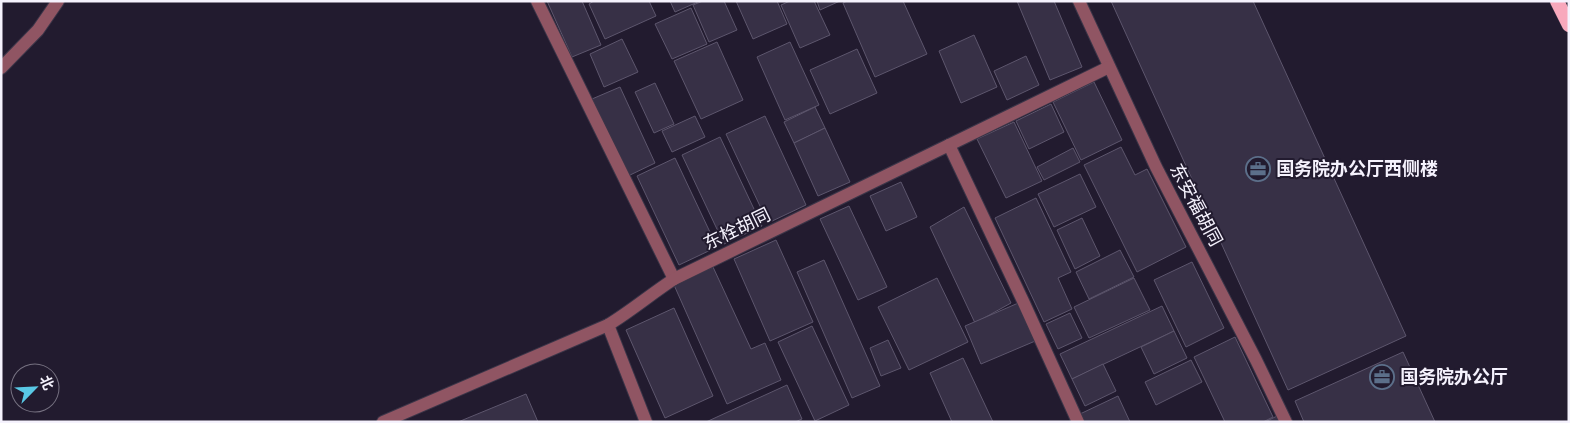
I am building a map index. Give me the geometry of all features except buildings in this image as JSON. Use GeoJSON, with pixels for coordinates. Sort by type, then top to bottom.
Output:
{"type":"FeatureCollection","features":[{"type":"Feature","properties":{"kind":"highway"},"geometry":{"type":"LineString","coordinates":[[1557,1],[1569,25]]}},
{"type":"Feature","properties":{"kind":"street"},"geometry":{"type":"LineString","coordinates":[[1,68],[38,30],[58,1]]}},
{"type":"Feature","properties":{"kind":"street"},"geometry":{"type":"LineString","coordinates":[[537,1],[674,279]]}},
{"type":"Feature","properties":{"kind":"street","name":"东安福胡同"},"geometry":{"type":"LineString","coordinates":[[1079,1],[1156,167],[1286,422]]}},
{"type":"Feature","properties":{"kind":"street","name":"东栓胡同"},"geometry":{"type":"LineString","coordinates":[[383,422],[608,325],[625,315],[656,290],[674,279],[1108,67]]}},
{"type":"Feature","properties":{"kind":"street"},"geometry":{"type":"LineString","coordinates":[[949,145],[1078,422]]}},
{"type":"Feature","properties":{"kind":"street"},"geometry":{"type":"LineString","coordinates":[[608,325],[646,422]]}},
{"type":"Feature","properties":{"kind":"place","name":"国务院办公厅西侧楼"},"geometry":{"type":"Point","coordinates":[1258,169]}},
{"type":"Feature","properties":{"kind":"place","name":"国务院办公厅"},"geometry":{"type":"Point","coordinates":[1382,377]}}]}
